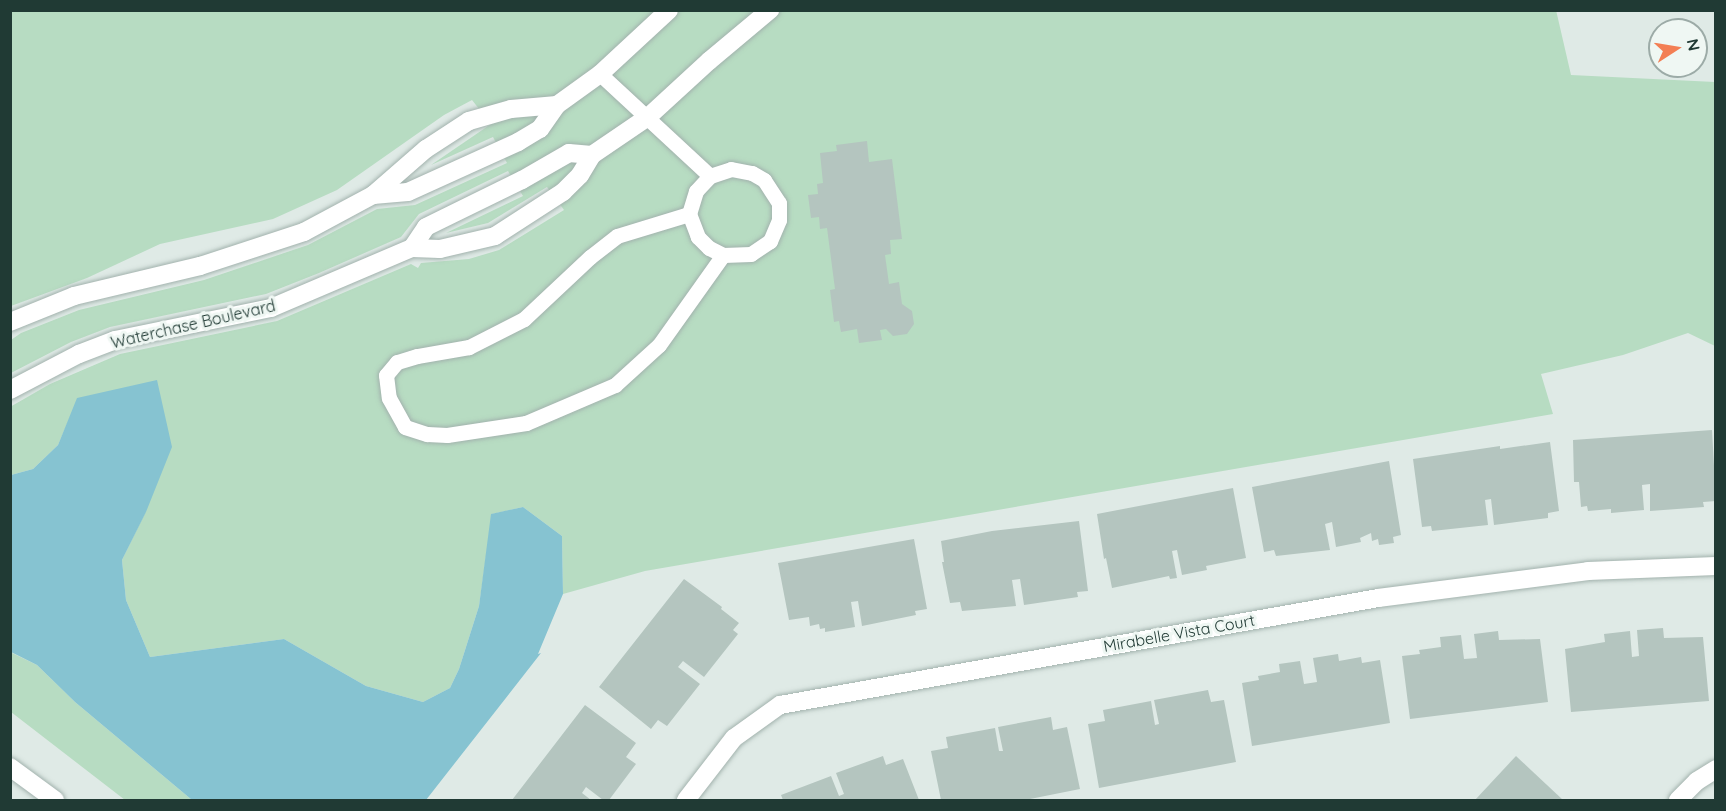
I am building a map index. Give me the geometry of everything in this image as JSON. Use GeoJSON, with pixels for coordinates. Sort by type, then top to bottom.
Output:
{"type":"FeatureCollection","features":[{"type":"Feature","properties":{"kind":"street"},"geometry":{"type":"LineString","coordinates":[[373,195],[408,192],[518,142],[540,129],[556,105],[600,74],[669,10]]}},
{"type":"Feature","properties":{"kind":"street","name":"Waterchase Boulevard"},"geometry":{"type":"LineString","coordinates":[[10,390],[79,354],[115,340],[271,308],[412,248],[440,249],[495,236],[563,192],[580,175],[592,155],[648,117],[709,61],[770,10]]}},
{"type":"Feature","properties":{"kind":"street"},"geometry":{"type":"LineString","coordinates":[[10,322],[74,296],[200,266],[304,232],[373,195],[426,150],[469,121],[511,110],[556,105]]}},
{"type":"Feature","properties":{"kind":"street","name":"Waterchase Boulevard"},"geometry":{"type":"LineString","coordinates":[[412,248],[426,227],[522,180],[569,153],[592,155]]}},
{"type":"Feature","properties":{"kind":"street","name":"Mirabelle Vista Court"},"geometry":{"type":"LineString","coordinates":[[686,801],[734,738],[780,705],[1378,598],[1588,570],[1716,566]]}},
{"type":"Feature","properties":{"kind":"street"},"geometry":{"type":"LineString","coordinates":[[10,767],[55,801]]}},
{"type":"Feature","properties":{"kind":"street"},"geometry":{"type":"LineString","coordinates":[[1678,801],[1697,781],[1716,769]]}},
{"type":"Feature","properties":{"kind":"lane"},"geometry":{"type":"LineString","coordinates":[[600,74],[710,176]]}},
{"type":"Feature","properties":{"kind":"lane"},"geometry":{"type":"LineString","coordinates":[[731,169],[752,172],[764,180],[779,203],[779,220],[770,241],[751,254],[723,255],[709,248],[698,237],[689,214],[696,191],[710,176],[731,169]]}},
{"type":"Feature","properties":{"kind":"lane"},"geometry":{"type":"LineString","coordinates":[[689,214],[653,223],[617,236],[590,257],[524,319],[469,347],[397,362],[386,375],[388,398],[405,427],[427,434],[447,435],[526,423],[615,385],[659,345],[723,255]]}},
{"type":"Feature","properties":{"kind":"green space"},"geometry":{"type":"Polygon","coordinates":[[[1556,10],[1571,75],[1715,82],[1715,346],[1688,333],[1623,355],[1541,374],[1553,414],[645,571],[563,594],[562,536],[523,507],[492,514],[479,606],[459,669],[450,688],[423,702],[366,686],[284,639],[150,657],[126,600],[122,560],[146,511],[78,398],[58,445],[33,469],[11,475],[10,407],[50,384],[120,354],[277,321],[411,264],[418,268],[421,263],[469,259],[499,250],[564,210],[547,187],[488,223],[446,233],[523,196],[508,171],[419,214],[401,237],[319,273],[266,294],[110,327],[71,342],[11,373],[11,340],[21,333],[79,310],[204,280],[308,245],[377,209],[415,205],[507,163],[493,137],[431,165],[491,124],[472,100],[444,115],[337,190],[273,219],[160,244],[87,278],[11,306],[11,11],[1556,10]]]}},
{"type":"Feature","properties":{"kind":"green space"},"geometry":{"type":"Polygon","coordinates":[[[10,652],[37,665],[75,702],[192,800],[125,800],[11,712],[10,652]]]}},
{"type":"Feature","properties":{"kind":"water"},"geometry":{"type":"Polygon","coordinates":[[[157,380],[172,447],[146,512],[122,560],[126,600],[150,657],[284,639],[366,686],[423,702],[450,688],[459,669],[479,606],[491,514],[523,507],[562,536],[563,594],[538,654],[541,653],[426,800],[192,800],[75,702],[37,665],[11,652],[11,475],[33,469],[58,445],[77,398],[157,380]]]}},
{"type":"Feature","properties":{"kind":"building"},"geometry":{"type":"Polygon","coordinates":[[[867,141],[869,162],[892,159],[902,239],[890,240],[891,254],[885,255],[889,284],[899,282],[902,304],[912,311],[914,324],[907,334],[893,336],[886,329],[880,330],[882,340],[859,343],[857,329],[841,332],[839,321],[834,322],[830,290],[835,289],[827,228],[820,229],[819,217],[811,218],[808,195],[818,194],[817,184],[823,183],[820,153],[837,151],[836,145],[867,141]]]}},
{"type":"Feature","properties":{"kind":"building"},"geometry":{"type":"Polygon","coordinates":[[[1712,430],[1716,501],[1703,502],[1704,507],[1650,511],[1650,484],[1642,485],[1644,510],[1611,513],[1611,509],[1588,511],[1587,506],[1581,507],[1579,482],[1574,482],[1573,440],[1712,430]]]}},
{"type":"Feature","properties":{"kind":"building"},"geometry":{"type":"Polygon","coordinates":[[[1550,442],[1559,511],[1548,513],[1548,518],[1494,525],[1491,499],[1485,500],[1488,525],[1432,531],[1431,526],[1422,527],[1413,459],[1500,446],[1500,449],[1550,442]]]}},
{"type":"Feature","properties":{"kind":"building"},"geometry":{"type":"Polygon","coordinates":[[[1389,461],[1401,535],[1393,537],[1394,543],[1379,545],[1378,539],[1372,541],[1371,533],[1360,538],[1361,542],[1336,547],[1332,522],[1325,524],[1330,550],[1276,556],[1274,550],[1264,552],[1252,487],[1389,461]]]}},
{"type":"Feature","properties":{"kind":"building"},"geometry":{"type":"Polygon","coordinates":[[[1233,488],[1246,558],[1206,566],[1207,570],[1182,575],[1177,550],[1172,551],[1177,578],[1170,579],[1169,576],[1112,588],[1106,558],[1104,559],[1097,514],[1233,488]]]}},
{"type":"Feature","properties":{"kind":"building"},"geometry":{"type":"Polygon","coordinates":[[[1079,521],[1088,591],[1077,592],[1078,597],[1024,605],[1020,579],[1012,580],[1016,606],[962,611],[960,602],[950,603],[942,562],[944,562],[941,541],[992,531],[1079,521]]]}},
{"type":"Feature","properties":{"kind":"building"},"geometry":{"type":"Polygon","coordinates":[[[914,539],[927,609],[915,611],[916,615],[862,626],[858,601],[851,602],[855,627],[825,632],[825,628],[820,629],[819,624],[810,626],[809,617],[789,620],[778,563],[914,539]]]}},
{"type":"Feature","properties":{"kind":"building"},"geometry":{"type":"Polygon","coordinates":[[[684,579],[722,607],[721,609],[739,623],[733,630],[738,634],[704,677],[683,661],[678,667],[700,684],[667,726],[658,720],[651,729],[599,687],[684,579]]]}},
{"type":"Feature","properties":{"kind":"building"},"geometry":{"type":"Polygon","coordinates":[[[1663,628],[1664,638],[1703,637],[1709,701],[1571,712],[1565,649],[1605,642],[1604,634],[1630,631],[1632,657],[1639,656],[1637,630],[1663,628]]]}},
{"type":"Feature","properties":{"kind":"building"},"geometry":{"type":"Polygon","coordinates":[[[1498,631],[1499,640],[1540,639],[1548,702],[1410,719],[1402,656],[1420,654],[1419,650],[1441,647],[1440,637],[1461,635],[1464,659],[1477,658],[1474,634],[1498,631]]]}},
{"type":"Feature","properties":{"kind":"building"},"geometry":{"type":"Polygon","coordinates":[[[1338,654],[1339,661],[1361,657],[1362,663],[1380,660],[1390,723],[1252,746],[1242,683],[1259,680],[1258,676],[1280,672],[1279,664],[1300,661],[1304,684],[1317,682],[1313,658],[1338,654]]]}},
{"type":"Feature","properties":{"kind":"building"},"geometry":{"type":"Polygon","coordinates":[[[1208,690],[1211,702],[1224,700],[1236,762],[1099,788],[1088,724],[1105,721],[1103,710],[1151,701],[1155,725],[1159,724],[1154,700],[1208,690]]]}},
{"type":"Feature","properties":{"kind":"building"},"geometry":{"type":"Polygon","coordinates":[[[585,705],[636,743],[626,757],[636,764],[609,800],[603,800],[586,787],[582,793],[591,800],[512,800],[585,705]]]}},
{"type":"Feature","properties":{"kind":"building"},"geometry":{"type":"Polygon","coordinates":[[[1051,717],[1053,730],[1067,727],[1080,789],[1025,800],[941,800],[931,751],[948,748],[946,737],[995,728],[999,751],[1003,751],[998,727],[1051,717]]]}},
{"type":"Feature","properties":{"kind":"building"},"geometry":{"type":"Polygon","coordinates":[[[883,756],[886,765],[903,759],[919,800],[783,800],[781,795],[831,776],[839,796],[844,794],[836,773],[883,756]]]}},
{"type":"Feature","properties":{"kind":"building"},"geometry":{"type":"Polygon","coordinates":[[[1516,756],[1563,800],[1475,800],[1516,756]]]}}]}
